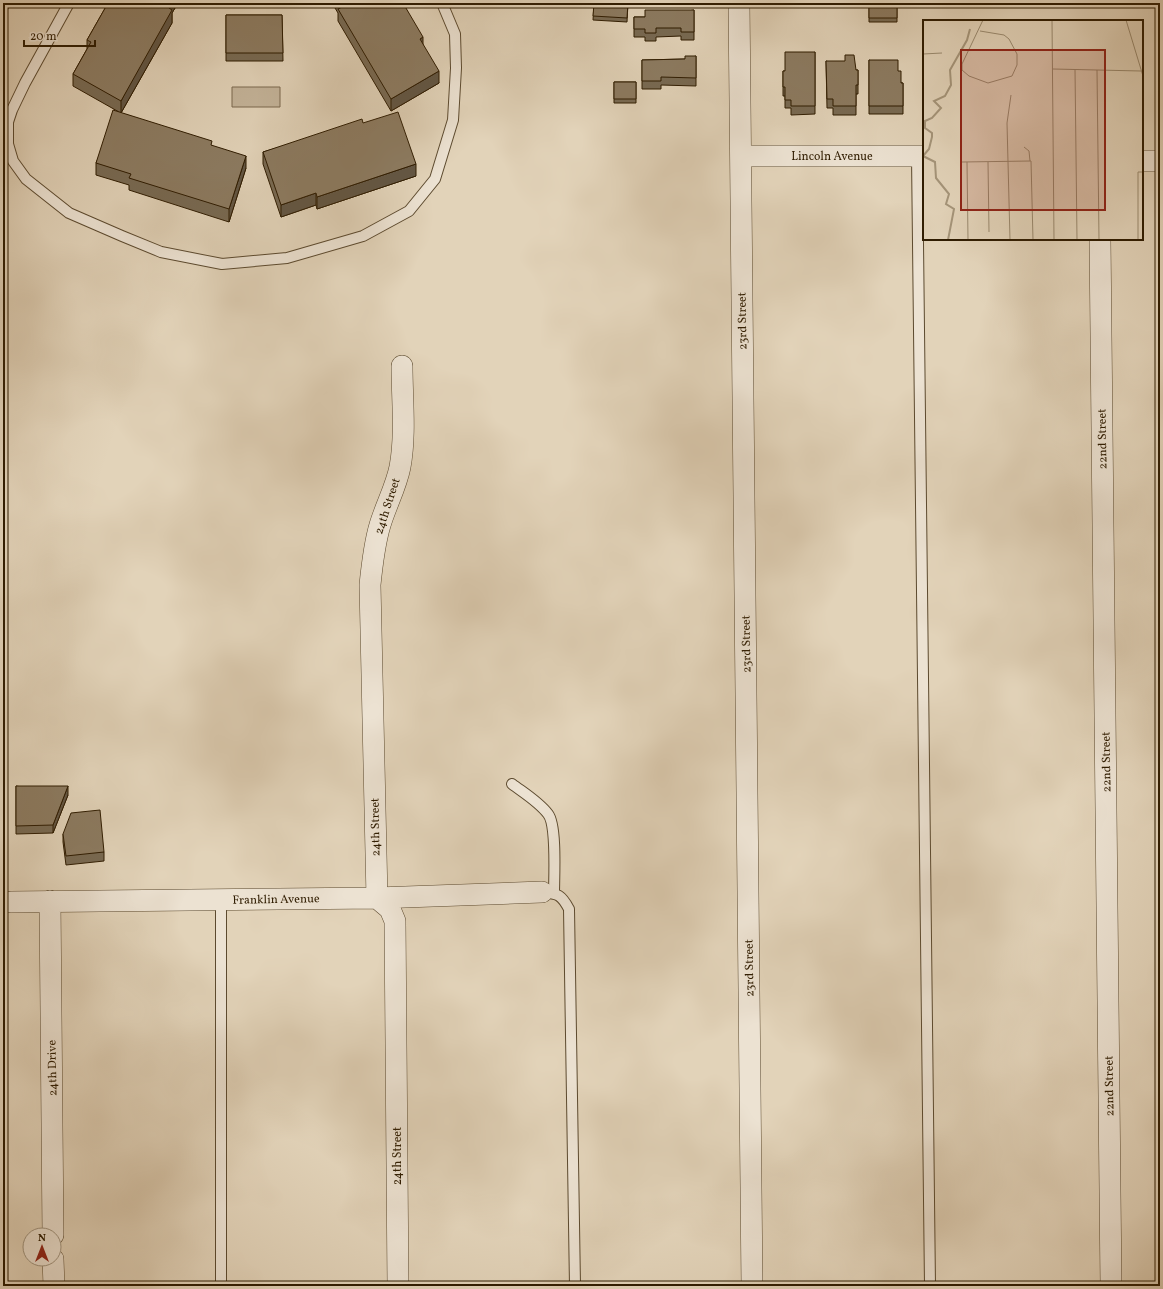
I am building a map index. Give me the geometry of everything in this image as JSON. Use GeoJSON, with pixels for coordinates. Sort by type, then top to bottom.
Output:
{"type":"FeatureCollection","features":[{"type":"Feature","properties":{"kind":"street","name":"23rd Street"},"geometry":{"type":"LineString","coordinates":[[739,3],[752,1286]]}},
{"type":"Feature","properties":{"kind":"street","name":"Lincoln Avenue"},"geometry":{"type":"LineString","coordinates":[[741,156],[920,156]]}},
{"type":"Feature","properties":{"kind":"street"},"geometry":{"type":"LineString","coordinates":[[1143,161],[1160,161]]}},
{"type":"Feature","properties":{"kind":"street","name":"22nd Street"},"geometry":{"type":"LineString","coordinates":[[1100,240],[1111,1286]]}},
{"type":"Feature","properties":{"kind":"street","name":"24th Street"},"geometry":{"type":"LineString","coordinates":[[398,1286],[395,921],[390,910],[377,898],[370,585],[373,553],[380,524],[392,494],[400,467],[403,434],[402,366]]}},
{"type":"Feature","properties":{"kind":"street","name":"Franklin Avenue"},"geometry":{"type":"LineString","coordinates":[[11,902],[377,898],[548,893]]}},
{"type":"Feature","properties":{"kind":"street","name":"24th Drive"},"geometry":{"type":"LineString","coordinates":[[50,901],[53,1227]]}},
{"type":"Feature","properties":{"kind":"street"},"geometry":{"type":"LineString","coordinates":[[53,1267],[54,1286]]}},
{"type":"Feature","properties":{"kind":"lane"},"geometry":{"type":"LineString","coordinates":[[69,3],[25,83],[12,110],[8,122],[8,144],[13,161],[26,179],[69,213],[161,252],[222,264],[287,258],[363,236],[409,211],[435,179],[453,120],[456,68],[455,34],[442,3]]}},
{"type":"Feature","properties":{"kind":"lane"},"geometry":{"type":"LineString","coordinates":[[920,156],[930,1286]]}},
{"type":"Feature","properties":{"kind":"lane"},"geometry":{"type":"LineString","coordinates":[[512,784],[536,802],[549,815],[553,834],[548,893],[563,898],[569,909],[575,1286]]}},
{"type":"Feature","properties":{"kind":"lane"},"geometry":{"type":"LineString","coordinates":[[221,900],[222,1286]]}},
{"type":"Feature","properties":{"kind":"shaded area"},"geometry":{"type":"Polygon","coordinates":[[[232,87],[280,87],[280,107],[232,107],[232,87]]]}},
{"type":"Feature","properties":{"kind":"building"},"geometry":{"type":"Polygon","coordinates":[[[108,3],[171,3],[169,8],[172,10],[121,101],[73,74],[91,42],[87,40],[108,3]]]}},
{"type":"Feature","properties":{"kind":"building"},"geometry":{"type":"Polygon","coordinates":[[[339,3],[403,3],[423,37],[420,39],[439,71],[391,99],[338,9],[342,7],[339,3]]]}},
{"type":"Feature","properties":{"kind":"building"},"geometry":{"type":"Polygon","coordinates":[[[594,3],[628,3],[627,18],[593,16],[594,3]]]}},
{"type":"Feature","properties":{"kind":"building"},"geometry":{"type":"Polygon","coordinates":[[[869,3],[897,3],[897,18],[869,18],[869,3]]]}},
{"type":"Feature","properties":{"kind":"building"},"geometry":{"type":"Polygon","coordinates":[[[645,10],[694,10],[694,32],[681,32],[681,28],[656,28],[656,33],[645,33],[645,29],[634,29],[634,17],[645,17],[645,10]]]}},
{"type":"Feature","properties":{"kind":"building"},"geometry":{"type":"Polygon","coordinates":[[[226,15],[282,15],[283,53],[226,53],[226,15]]]}},
{"type":"Feature","properties":{"kind":"building"},"geometry":{"type":"Polygon","coordinates":[[[785,52],[815,52],[815,106],[791,106],[791,100],[785,100],[783,71],[785,71],[785,52]]]}},
{"type":"Feature","properties":{"kind":"building"},"geometry":{"type":"Polygon","coordinates":[[[845,55],[854,55],[856,70],[858,70],[856,106],[833,106],[833,99],[827,99],[826,61],[845,61],[845,55]]]}},
{"type":"Feature","properties":{"kind":"building"},"geometry":{"type":"Polygon","coordinates":[[[685,56],[696,56],[696,78],[661,77],[661,81],[642,81],[642,60],[685,59],[685,56]]]}},
{"type":"Feature","properties":{"kind":"building"},"geometry":{"type":"Polygon","coordinates":[[[869,60],[898,60],[898,71],[901,71],[901,83],[903,83],[903,106],[869,106],[869,60]]]}},
{"type":"Feature","properties":{"kind":"building"},"geometry":{"type":"Polygon","coordinates":[[[614,82],[636,82],[636,99],[614,99],[614,82]]]}},
{"type":"Feature","properties":{"kind":"building"},"geometry":{"type":"Polygon","coordinates":[[[113,110],[212,141],[211,145],[246,156],[229,209],[129,178],[131,174],[96,163],[113,110]]]}},
{"type":"Feature","properties":{"kind":"building"},"geometry":{"type":"Polygon","coordinates":[[[398,112],[416,164],[317,197],[316,193],[281,205],[263,152],[362,119],[363,123],[398,112]]]}},
{"type":"Feature","properties":{"kind":"building"},"geometry":{"type":"Polygon","coordinates":[[[16,786],[68,786],[53,825],[16,826],[16,786]]]}},
{"type":"Feature","properties":{"kind":"building"},"geometry":{"type":"Polygon","coordinates":[[[100,810],[104,852],[66,856],[63,834],[71,813],[100,810]]]}},
{"type":"Feature","properties":{"kind":"waterway"},"geometry":{"type":"LineString","coordinates":[[3,11],[8,3]]}}]}
